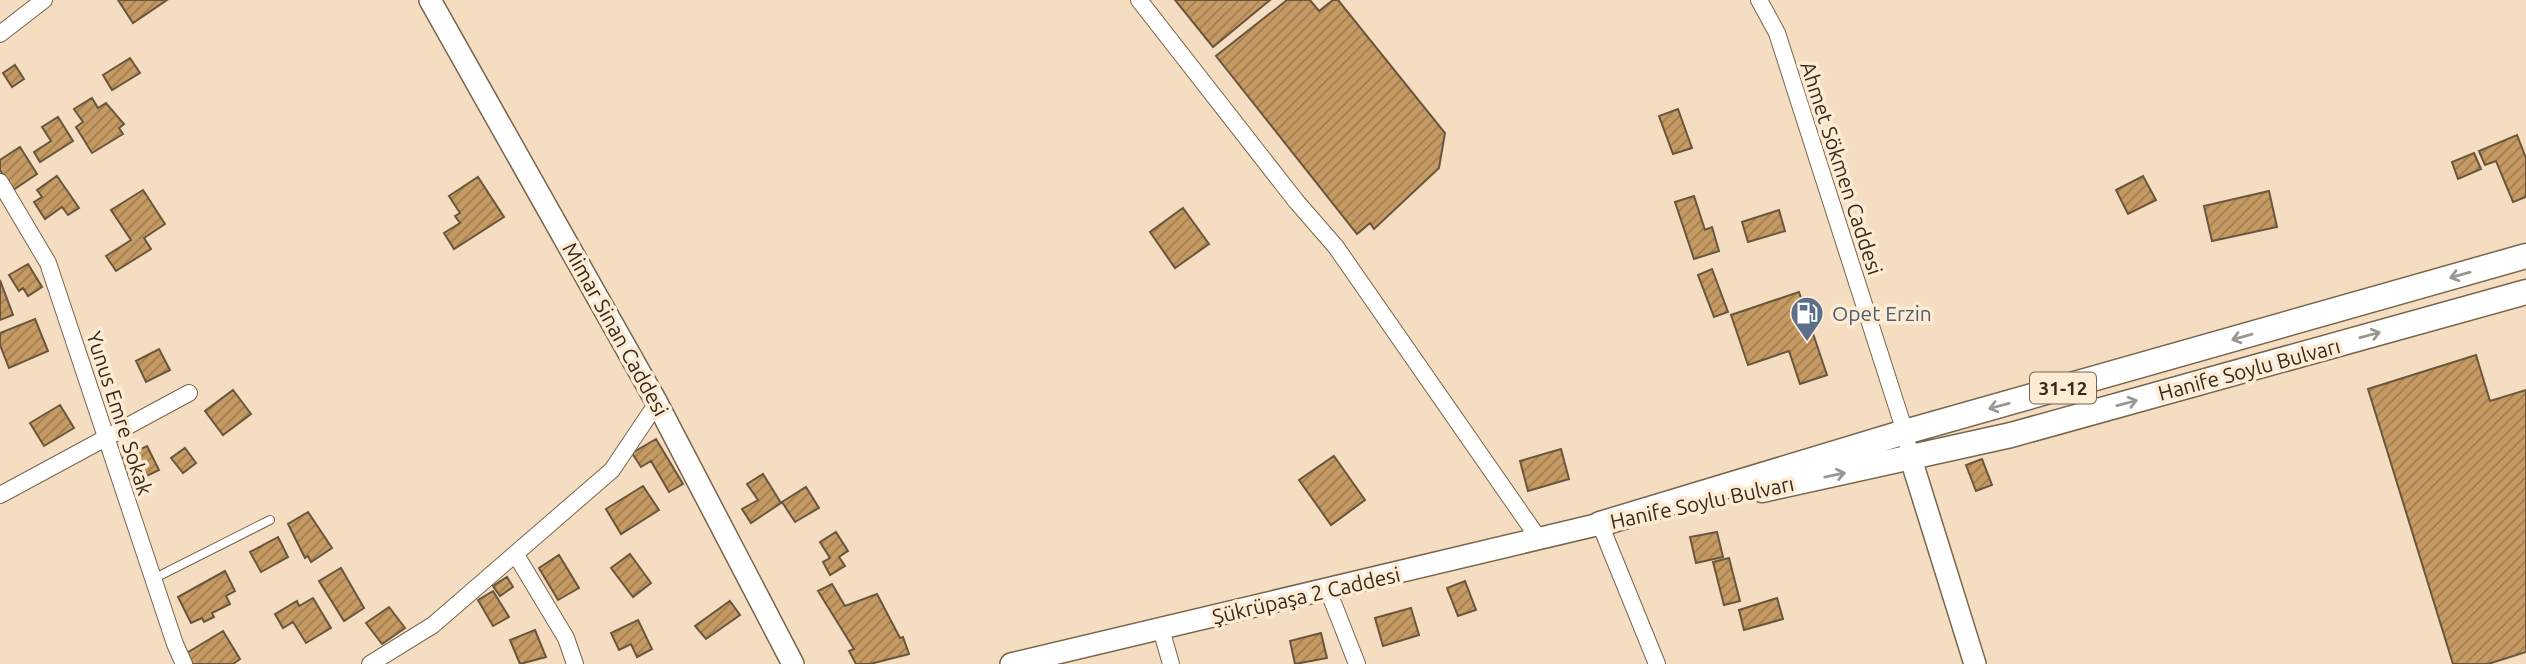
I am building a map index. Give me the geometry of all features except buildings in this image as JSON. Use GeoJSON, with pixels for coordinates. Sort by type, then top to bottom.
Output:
{"type":"FeatureCollection","features":[{"type":"Feature","properties":{"kind":"main road","name":"Hanife Soylu Bulvarı"},"geometry":{"type":"LineString","coordinates":[[1600,524],[1905,432],[2526,256]]}},
{"type":"Feature","properties":{"kind":"main road","name":"Hanife Soylu Bulvarı"},"geometry":{"type":"LineString","coordinates":[[1600,524],[2011,435],[2526,292]]}},
{"type":"Feature","properties":{"kind":"street"},"geometry":{"type":"LineString","coordinates":[[0,34],[44,0]]}},
{"type":"Feature","properties":{"kind":"street","name":"Mimar Sinan Caddesi"},"geometry":{"type":"LineString","coordinates":[[430,0],[657,403],[793,664]]}},
{"type":"Feature","properties":{"kind":"street"},"geometry":{"type":"LineString","coordinates":[[1139,0],[1296,201],[1336,247],[1539,539]]}},
{"type":"Feature","properties":{"kind":"street","name":"Ahmet Sökmen Caddesi"},"geometry":{"type":"LineString","coordinates":[[1759,0],[1777,33],[1911,458]]}},
{"type":"Feature","properties":{"kind":"street","name":"Yunus Emre Sokak"},"geometry":{"type":"LineString","coordinates":[[0,182],[48,263],[184,664]]}},
{"type":"Feature","properties":{"kind":"street"},"geometry":{"type":"LineString","coordinates":[[0,495],[189,393]]}},
{"type":"Feature","properties":{"kind":"street"},"geometry":{"type":"LineString","coordinates":[[370,664],[433,625],[611,470],[657,403]]}},
{"type":"Feature","properties":{"kind":"street"},"geometry":{"type":"LineString","coordinates":[[1911,458],[1975,664]]}},
{"type":"Feature","properties":{"kind":"street"},"geometry":{"type":"LineString","coordinates":[[1600,524],[1657,664]]}},
{"type":"Feature","properties":{"kind":"street","name":"Şükrüpaşa 2 Caddesi"},"geometry":{"type":"LineString","coordinates":[[1011,664],[1051,659],[1161,629],[1600,524]]}},
{"type":"Feature","properties":{"kind":"street"},"geometry":{"type":"LineString","coordinates":[[516,555],[566,638],[575,664]]}},
{"type":"Feature","properties":{"kind":"street"},"geometry":{"type":"LineString","coordinates":[[1328,590],[1357,664]]}},
{"type":"Feature","properties":{"kind":"street"},"geometry":{"type":"LineString","coordinates":[[1161,629],[1171,664]]}},
{"type":"Feature","properties":{"kind":"lane"},"geometry":{"type":"LineString","coordinates":[[153,579],[270,520]]}},
{"type":"Feature","properties":{"kind":"place","name":"Opet Erzin"},"geometry":{"type":"Point","coordinates":[1807,343]}}]}
